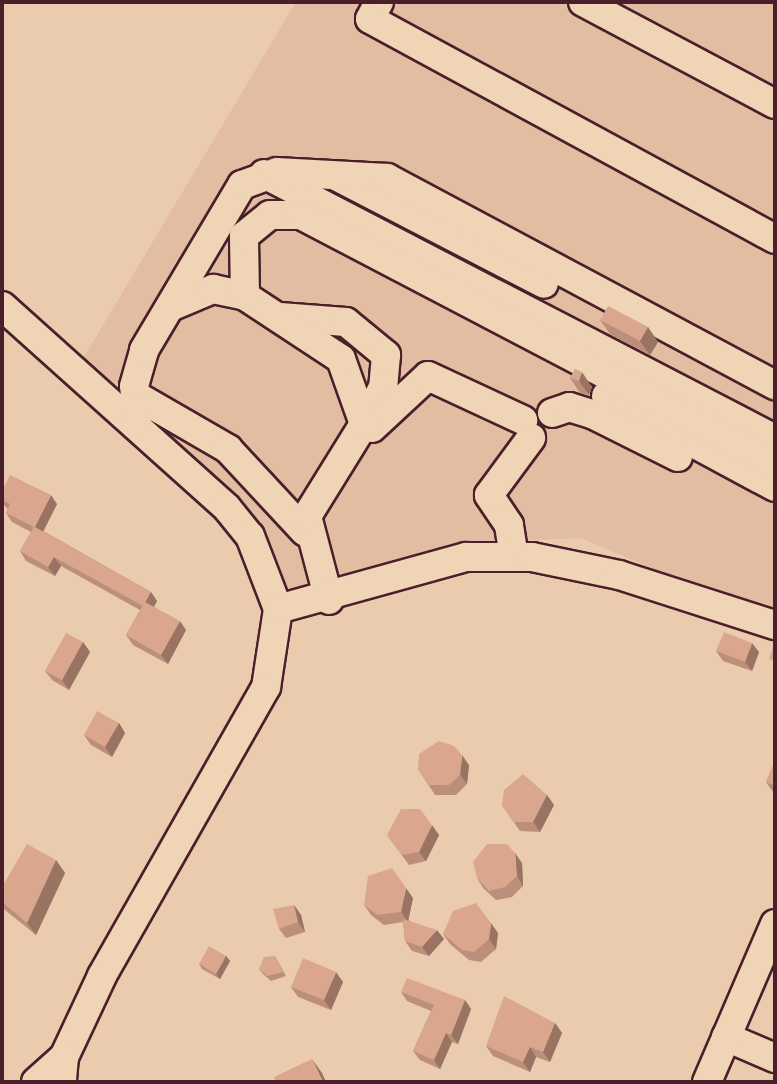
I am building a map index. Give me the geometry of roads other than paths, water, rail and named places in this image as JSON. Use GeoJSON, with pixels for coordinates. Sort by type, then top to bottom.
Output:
{"type":"FeatureCollection","features":[{"type":"Feature","properties":{"kind":"street"},"geometry":{"type":"LineString","coordinates":[[379,2],[370,19],[775,239]]}},
{"type":"Feature","properties":{"kind":"street"},"geometry":{"type":"LineString","coordinates":[[583,2],[775,104]]}},
{"type":"Feature","properties":{"kind":"street"},"geometry":{"type":"LineString","coordinates":[[297,172],[775,421]]}},
{"type":"Feature","properties":{"kind":"street"},"geometry":{"type":"LineString","coordinates":[[330,173],[775,405]]}},
{"type":"Feature","properties":{"kind":"street"},"geometry":{"type":"LineString","coordinates":[[137,425],[135,395],[144,350],[242,185],[263,174],[330,173],[387,178],[775,385]]}},
{"type":"Feature","properties":{"kind":"street"},"geometry":{"type":"LineString","coordinates":[[263,174],[775,439]]}},
{"type":"Feature","properties":{"kind":"street"},"geometry":{"type":"LineString","coordinates":[[244,236],[270,215],[301,215],[775,463]]}},
{"type":"Feature","properties":{"kind":"street"},"geometry":{"type":"LineString","coordinates":[[244,236],[276,222],[287,225],[775,487]]}},
{"type":"Feature","properties":{"kind":"street"},"geometry":{"type":"LineString","coordinates":[[244,236],[245,296]]}},
{"type":"Feature","properties":{"kind":"street"},"geometry":{"type":"LineString","coordinates":[[170,307],[213,289],[245,296],[270,316],[319,340],[350,371],[364,424],[356,443]]}},
{"type":"Feature","properties":{"kind":"street"},"geometry":{"type":"LineString","coordinates":[[2,306],[137,425],[250,536],[278,609],[266,687],[63,1069],[36,1082]]}},
{"type":"Feature","properties":{"kind":"street"},"geometry":{"type":"LineString","coordinates":[[270,316],[346,322],[386,355],[383,387],[356,443],[307,516],[305,532]]}},
{"type":"Feature","properties":{"kind":"street"},"geometry":{"type":"LineString","coordinates":[[356,443],[428,376],[527,429],[552,435],[552,413],[569,407],[592,414],[775,507]]}},
{"type":"Feature","properties":{"kind":"street"},"geometry":{"type":"LineString","coordinates":[[135,395],[228,449],[305,532],[329,600]]}},
{"type":"Feature","properties":{"kind":"street"},"geometry":{"type":"LineString","coordinates":[[514,557],[509,525],[489,495],[527,429]]}},
{"type":"Feature","properties":{"kind":"street"},"geometry":{"type":"LineString","coordinates":[[278,609],[329,600],[466,557],[514,557],[619,575],[775,625]]}},
{"type":"Feature","properties":{"kind":"street"},"geometry":{"type":"LineString","coordinates":[[707,1082],[775,924]]}},
{"type":"Feature","properties":{"kind":"street"},"geometry":{"type":"LineString","coordinates":[[726,1037],[775,1058]]}}]}
